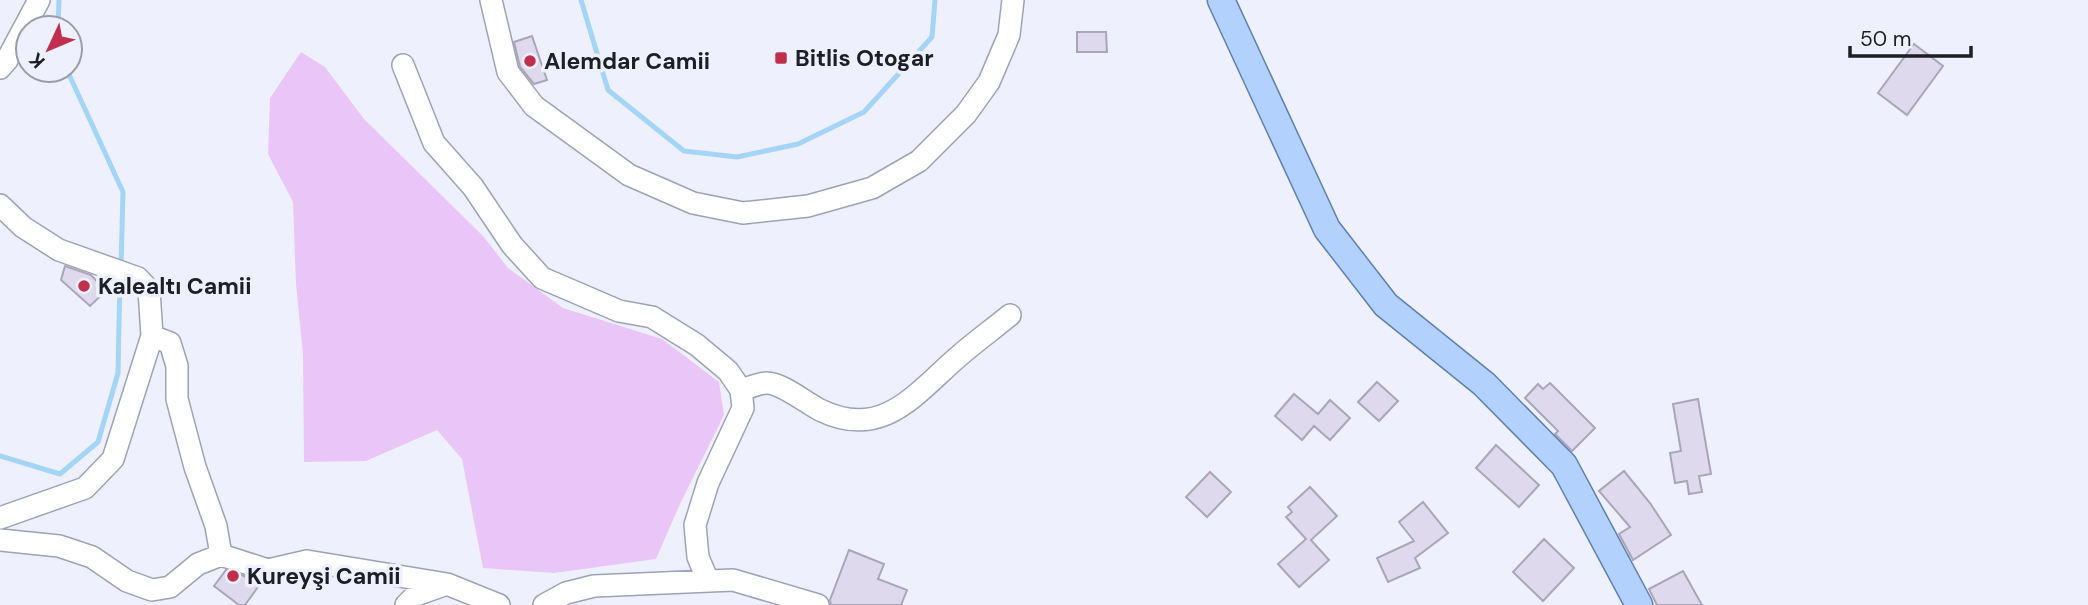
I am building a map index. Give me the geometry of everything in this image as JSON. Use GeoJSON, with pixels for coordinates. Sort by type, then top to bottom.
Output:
{"type":"FeatureCollection","features":[{"type":"Feature","properties":{"kind":"main road"},"geometry":{"type":"LineString","coordinates":[[1221,0],[1327,229],[1386,305],[1484,384],[1564,465],[1639,605]]}},
{"type":"Feature","properties":{"kind":"street"},"geometry":{"type":"LineString","coordinates":[[0,68],[39,0]]}},
{"type":"Feature","properties":{"kind":"street"},"geometry":{"type":"LineString","coordinates":[[491,0],[508,72],[534,106],[629,175],[693,203],[743,213],[808,206],[872,188],[919,161],[966,114],[989,82],[1009,35],[1013,0]]}},
{"type":"Feature","properties":{"kind":"street"},"geometry":{"type":"LineString","coordinates":[[402,65],[434,142],[473,187],[512,245],[542,278],[619,312],[652,317],[697,345],[728,371],[741,390],[743,408],[708,483],[695,525],[698,557],[708,581]]}},
{"type":"Feature","properties":{"kind":"street"},"geometry":{"type":"LineString","coordinates":[[0,205],[23,227],[59,250],[138,278],[149,290],[152,336],[113,459],[85,488],[0,518]]}},
{"type":"Feature","properties":{"kind":"street"},"geometry":{"type":"LineString","coordinates":[[741,390],[767,383],[780,387],[823,411],[858,421],[876,418],[909,403],[959,356],[1010,315]]}},
{"type":"Feature","properties":{"kind":"street"},"geometry":{"type":"LineString","coordinates":[[152,336],[170,343],[177,366],[177,399],[195,467],[216,526],[221,555]]}},
{"type":"Feature","properties":{"kind":"street"},"geometry":{"type":"LineString","coordinates":[[0,540],[59,546],[81,553],[92,557],[128,581],[152,590],[170,587],[198,564],[221,555],[268,570],[307,561],[447,584],[499,605]]}},
{"type":"Feature","properties":{"kind":"street"},"geometry":{"type":"LineString","coordinates":[[544,605],[566,593],[594,586],[733,580],[818,605]]}},
{"type":"Feature","properties":{"kind":"street"},"geometry":{"type":"LineString","coordinates":[[406,605],[416,595],[447,584]]}},
{"type":"Feature","properties":{"kind":"shaded area"},"geometry":{"type":"Polygon","coordinates":[[[301,52],[325,67],[364,119],[483,236],[508,268],[563,308],[662,339],[719,382],[724,415],[656,559],[554,573],[483,568],[462,459],[437,430],[366,461],[304,462],[303,355],[296,284],[293,202],[268,154],[270,98],[301,52]]]}},
{"type":"Feature","properties":{"kind":"building"},"geometry":{"type":"Polygon","coordinates":[[[1077,32],[1106,32],[1107,52],[1077,52],[1077,32]]]}},
{"type":"Feature","properties":{"kind":"building","name":"Alemdar Camii"},"geometry":{"type":"Polygon","coordinates":[[[532,36],[547,80],[534,84],[520,67],[514,42],[532,36]]]}},
{"type":"Feature","properties":{"kind":"building"},"geometry":{"type":"Polygon","coordinates":[[[1914,44],[1943,66],[1907,115],[1878,93],[1914,44]]]}},
{"type":"Feature","properties":{"kind":"building","name":"Kalealtı Camii"},"geometry":{"type":"Polygon","coordinates":[[[65,266],[91,275],[106,291],[90,306],[61,280],[65,266]]]}},
{"type":"Feature","properties":{"kind":"building"},"geometry":{"type":"Polygon","coordinates":[[[1377,382],[1398,401],[1379,421],[1358,402],[1377,382]]]}},
{"type":"Feature","properties":{"kind":"building"},"geometry":{"type":"Polygon","coordinates":[[[1550,383],[1595,428],[1572,451],[1555,434],[1558,431],[1525,398],[1538,384],[1543,389],[1550,383]]]}},
{"type":"Feature","properties":{"kind":"building"},"geometry":{"type":"Polygon","coordinates":[[[1294,394],[1318,414],[1330,400],[1350,418],[1330,440],[1314,426],[1302,440],[1275,416],[1294,394]]]}},
{"type":"Feature","properties":{"kind":"building"},"geometry":{"type":"Polygon","coordinates":[[[1698,399],[1711,474],[1699,476],[1702,492],[1689,494],[1687,481],[1675,483],[1670,453],[1681,451],[1673,404],[1698,399]]]}},
{"type":"Feature","properties":{"kind":"building"},"geometry":{"type":"Polygon","coordinates":[[[1496,445],[1539,485],[1519,507],[1476,468],[1496,445]]]}},
{"type":"Feature","properties":{"kind":"building"},"geometry":{"type":"Polygon","coordinates":[[[1624,471],[1671,535],[1633,560],[1619,534],[1630,527],[1599,491],[1624,471]]]}},
{"type":"Feature","properties":{"kind":"building"},"geometry":{"type":"Polygon","coordinates":[[[1210,472],[1231,492],[1207,517],[1186,497],[1210,472]]]}},
{"type":"Feature","properties":{"kind":"building"},"geometry":{"type":"Polygon","coordinates":[[[1310,487],[1337,516],[1311,540],[1329,560],[1299,587],[1278,564],[1306,539],[1286,517],[1292,512],[1288,507],[1310,487]]]}},
{"type":"Feature","properties":{"kind":"building"},"geometry":{"type":"Polygon","coordinates":[[[1423,502],[1448,533],[1415,558],[1420,568],[1388,582],[1377,558],[1414,541],[1399,522],[1423,502]]]}},
{"type":"Feature","properties":{"kind":"building"},"geometry":{"type":"Polygon","coordinates":[[[1544,539],[1574,568],[1543,601],[1513,572],[1544,539]]]}},
{"type":"Feature","properties":{"kind":"building"},"geometry":{"type":"Polygon","coordinates":[[[849,550],[884,564],[878,579],[907,590],[901,605],[831,605],[830,600],[849,550]]]}},
{"type":"Feature","properties":{"kind":"building","name":"Kureyşi Camii"},"geometry":{"type":"Polygon","coordinates":[[[226,570],[244,576],[258,587],[245,605],[239,605],[214,586],[226,570]]]}},
{"type":"Feature","properties":{"kind":"building"},"geometry":{"type":"Polygon","coordinates":[[[1683,571],[1702,605],[1657,605],[1649,589],[1683,571]]]}},
{"type":"Feature","properties":{"kind":"waterway"},"geometry":{"type":"LineString","coordinates":[[58,14],[59,0]]}},
{"type":"Feature","properties":{"kind":"waterway"},"geometry":{"type":"LineString","coordinates":[[581,0],[608,90],[684,151],[737,157],[798,144],[864,112],[932,37],[935,0]]}},
{"type":"Feature","properties":{"kind":"waterway"},"geometry":{"type":"LineString","coordinates":[[73,84],[123,192],[121,267]]}},
{"type":"Feature","properties":{"kind":"waterway"},"geometry":{"type":"LineString","coordinates":[[0,456],[60,474],[98,442],[118,373],[120,277]]}},
{"type":"Feature","properties":{"kind":"place","name":"Bitlis Otogar"},"geometry":{"type":"Point","coordinates":[781,58]}},
{"type":"Feature","properties":{"kind":"place","name":"Alemdar Camii"},"geometry":{"type":"Point","coordinates":[530,61]}},
{"type":"Feature","properties":{"kind":"place","name":"Kalealtı Camii"},"geometry":{"type":"Point","coordinates":[84,286]}},
{"type":"Feature","properties":{"kind":"place","name":"Kureyşi Camii"},"geometry":{"type":"Point","coordinates":[233,576]}}]}
